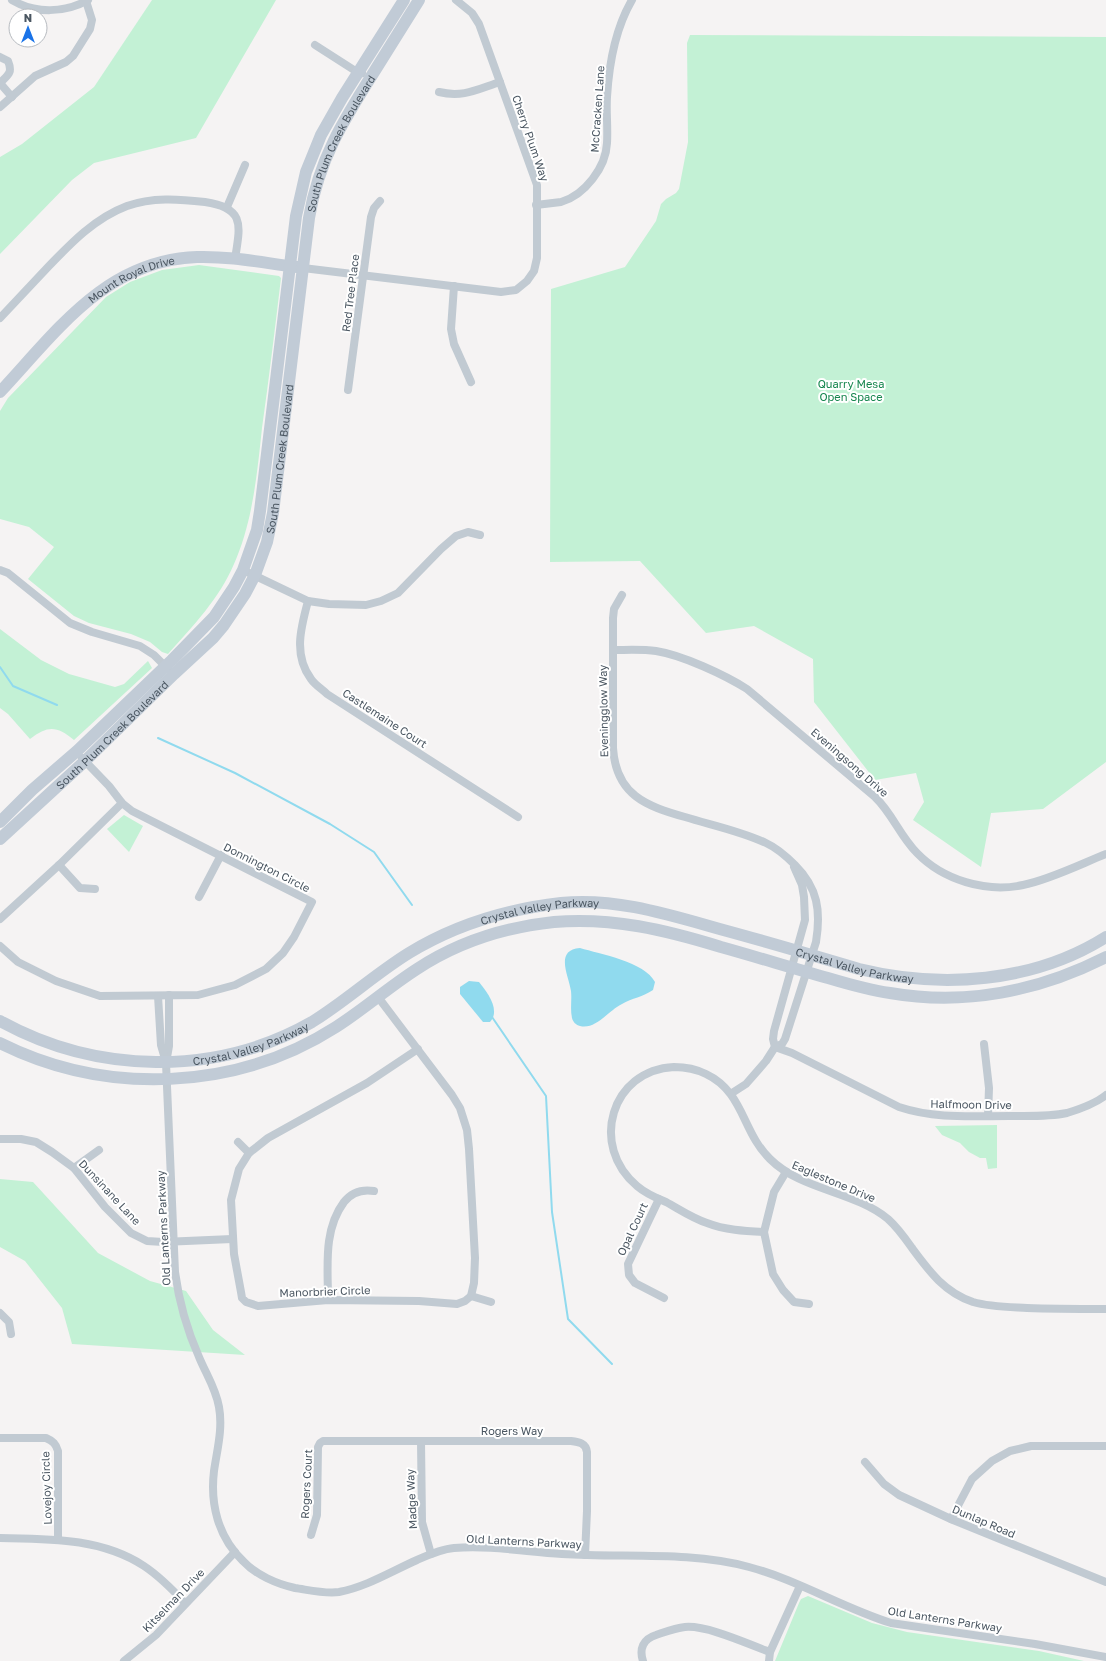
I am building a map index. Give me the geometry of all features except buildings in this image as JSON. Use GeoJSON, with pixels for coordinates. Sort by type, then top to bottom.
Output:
{"type":"FeatureCollection","features":[{"type":"Feature","properties":{"kind":"main road","name":"South Plum Creek Boulevard"},"geometry":{"type":"LineString","coordinates":[[0,839],[85,761],[169,670],[214,617],[234,587],[243,570],[256,530],[260,511],[299,200],[310,160],[327,123],[404,0]]}},
{"type":"Feature","properties":{"kind":"main road","name":"South Plum Creek Boulevard"},"geometry":{"type":"LineString","coordinates":[[0,822],[32,790],[169,670],[213,638],[224,625],[245,594],[255,575],[267,542],[273,513],[311,202],[322,164],[338,129],[419,0]]}},
{"type":"Feature","properties":{"kind":"main road","name":"Mount Royal Drive"},"geometry":{"type":"LineString","coordinates":[[0,392],[74,313],[96,293],[144,268],[171,260],[198,257],[235,259],[303,268]]}},
{"type":"Feature","properties":{"kind":"main road","name":"Crystal Valley Parkway"},"geometry":{"type":"LineString","coordinates":[[0,1021],[27,1035],[47,1043],[84,1055],[123,1061],[166,1063],[233,1053],[288,1034],[328,1012],[394,964],[429,942],[463,926],[514,911],[559,903],[577,902],[618,905],[666,914],[891,976],[926,980],[963,980],[1000,976],[1037,967],[1070,955],[1106,937]]}},
{"type":"Feature","properties":{"kind":"main road","name":"Crystal Valley Parkway"},"geometry":{"type":"LineString","coordinates":[[0,1043],[39,1059],[81,1072],[122,1078],[167,1080],[237,1070],[281,1055],[302,1046],[331,1030],[418,968],[469,942],[518,928],[562,922],[595,921],[642,926],[677,934],[807,972],[888,993],[925,997],[964,997],[1003,993],[1042,984],[1077,971],[1106,957]]}},
{"type":"Feature","properties":{"kind":"street"},"geometry":{"type":"LineString","coordinates":[[0,107],[35,76],[66,62],[73,56],[90,29],[92,20],[87,1],[78,6],[45,11],[28,8],[12,0]]}},
{"type":"Feature","properties":{"kind":"street","name":"Cherry Plum Way"},"geometry":{"type":"LineString","coordinates":[[303,268],[501,292],[516,290],[527,281],[534,271],[537,258],[537,185],[479,24],[472,13],[456,0]]}},
{"type":"Feature","properties":{"kind":"street","name":"McCracken Lane"},"geometry":{"type":"LineString","coordinates":[[536,205],[562,201],[578,193],[599,169],[605,157],[607,143],[606,98],[609,72],[620,27],[632,0]]}},
{"type":"Feature","properties":{"kind":"street"},"geometry":{"type":"LineString","coordinates":[[315,45],[358,72],[374,71]]}},
{"type":"Feature","properties":{"kind":"street"},"geometry":{"type":"LineString","coordinates":[[0,57],[8,61],[11,70],[9,75],[0,83],[12,96]]}},
{"type":"Feature","properties":{"kind":"street"},"geometry":{"type":"LineString","coordinates":[[439,92],[450,95],[462,95],[500,82]]}},
{"type":"Feature","properties":{"kind":"street"},"geometry":{"type":"LineString","coordinates":[[227,207],[245,165]]}},
{"type":"Feature","properties":{"kind":"street"},"geometry":{"type":"LineString","coordinates":[[0,318],[68,247],[96,221],[127,206],[162,200],[182,199],[227,207],[235,215],[239,228],[235,259]]}},
{"type":"Feature","properties":{"kind":"street","name":"Red Tree Place"},"geometry":{"type":"LineString","coordinates":[[348,390],[371,218],[374,208],[380,200]]}},
{"type":"Feature","properties":{"kind":"street"},"geometry":{"type":"LineString","coordinates":[[454,286],[451,329],[454,344],[472,382]]}},
{"type":"Feature","properties":{"kind":"street"},"geometry":{"type":"LineString","coordinates":[[243,570],[308,601],[329,604],[366,605],[398,594],[441,549],[456,536],[468,532],[480,535]]}},
{"type":"Feature","properties":{"kind":"street"},"geometry":{"type":"LineString","coordinates":[[0,570],[8,573],[70,622],[92,632],[140,646],[154,655],[169,670]]}},
{"type":"Feature","properties":{"kind":"street","name":"Eveningglow Way"},"geometry":{"type":"LineString","coordinates":[[622,595],[614,609],[613,757],[619,774],[628,789],[639,800],[654,808],[766,843],[791,861],[807,877],[817,902],[818,926],[812,955],[787,1034],[782,1044],[775,1047],[757,1072],[746,1084],[732,1093]]}},
{"type":"Feature","properties":{"kind":"street","name":"Castlemaine Court"},"geometry":{"type":"LineString","coordinates":[[308,601],[300,631],[300,646],[302,661],[311,679],[327,694],[518,817]]}},
{"type":"Feature","properties":{"kind":"street","name":"Eveningsong Drive"},"geometry":{"type":"LineString","coordinates":[[613,650],[649,650],[676,656],[747,689],[878,800],[888,811],[905,838],[917,853],[933,866],[955,878],[986,887],[1015,887],[1033,883],[1106,854]]}},
{"type":"Feature","properties":{"kind":"street","name":"Donnington Circle"},"geometry":{"type":"LineString","coordinates":[[0,946],[18,962],[56,981],[100,996],[198,994],[235,985],[266,970],[287,948],[312,902],[132,810],[122,803],[109,786],[77,751]]}},
{"type":"Feature","properties":{"kind":"street"},"geometry":{"type":"LineString","coordinates":[[0,919],[59,865],[122,803]]}},
{"type":"Feature","properties":{"kind":"street"},"geometry":{"type":"LineString","coordinates":[[199,897],[221,855]]}},
{"type":"Feature","properties":{"kind":"street"},"geometry":{"type":"LineString","coordinates":[[775,1047],[773,1039],[774,1031],[805,920],[802,886],[791,861]]}},
{"type":"Feature","properties":{"kind":"street"},"geometry":{"type":"LineString","coordinates":[[59,865],[80,888],[94,889]]}},
{"type":"Feature","properties":{"kind":"street","name":"Old Lanterns Parkway"},"geometry":{"type":"LineString","coordinates":[[166,1063],[169,1046],[168,995]]}},
{"type":"Feature","properties":{"kind":"street","name":"Old Lanterns Parkway"},"geometry":{"type":"LineString","coordinates":[[158,996],[161,1045],[166,1063],[167,1080],[174,1272],[185,1322],[200,1360],[215,1390],[219,1407],[220,1431],[212,1492],[218,1520],[227,1543],[244,1562],[264,1576],[285,1586],[312,1591],[338,1592],[362,1585],[431,1554],[452,1548],[489,1548],[585,1555],[683,1558],[718,1561],[748,1567],[776,1576],[870,1616],[891,1623],[1034,1644],[1106,1658]]}},
{"type":"Feature","properties":{"kind":"street"},"geometry":{"type":"LineString","coordinates":[[378,997],[452,1095],[460,1108],[467,1130],[475,1258],[474,1283],[471,1296],[491,1302]]}},
{"type":"Feature","properties":{"kind":"street"},"geometry":{"type":"LineString","coordinates":[[984,1044],[989,1088],[988,1116]]}},
{"type":"Feature","properties":{"kind":"street","name":"Halfmoon Drive"},"geometry":{"type":"LineString","coordinates":[[775,1047],[792,1053],[899,1107],[918,1113],[938,1116],[1045,1116],[1066,1113],[1083,1108],[1106,1095]]}},
{"type":"Feature","properties":{"kind":"street","name":"Manorbrier Circle"},"geometry":{"type":"LineString","coordinates":[[418,1050],[367,1083],[268,1138],[249,1153],[240,1169],[231,1200],[232,1239],[242,1298],[246,1302],[258,1306],[328,1300],[419,1301],[457,1304],[465,1301],[471,1296]]}},
{"type":"Feature","properties":{"kind":"street","name":"Eaglestone Drive"},"geometry":{"type":"LineString","coordinates":[[764,1232],[738,1230],[711,1224],[637,1187],[619,1164],[613,1151],[610,1137],[612,1119],[623,1093],[634,1081],[648,1073],[664,1068],[681,1067],[698,1071],[716,1079],[732,1093],[758,1145],[769,1159],[786,1172],[870,1206],[889,1220],[902,1234],[926,1268],[944,1287],[973,1302],[1002,1307],[1106,1309]]}},
{"type":"Feature","properties":{"kind":"street","name":"Dunsinane Lane"},"geometry":{"type":"LineString","coordinates":[[0,1139],[21,1139],[36,1142],[52,1152],[74,1168],[105,1207],[131,1233],[146,1241],[173,1242],[232,1239]]}},
{"type":"Feature","properties":{"kind":"street"},"geometry":{"type":"LineString","coordinates":[[238,1142],[249,1153]]}},
{"type":"Feature","properties":{"kind":"street"},"geometry":{"type":"LineString","coordinates":[[74,1168],[99,1150]]}},
{"type":"Feature","properties":{"kind":"street"},"geometry":{"type":"LineString","coordinates":[[786,1172],[774,1192],[764,1232],[773,1274],[783,1290],[794,1302],[809,1304]]}},
{"type":"Feature","properties":{"kind":"street"},"geometry":{"type":"LineString","coordinates":[[328,1300],[328,1248],[332,1223],[338,1211],[346,1200],[353,1194],[360,1191],[374,1191]]}},
{"type":"Feature","properties":{"kind":"street","name":"Opal Court"},"geometry":{"type":"LineString","coordinates":[[659,1199],[628,1264],[629,1275],[635,1283],[664,1298]]}},
{"type":"Feature","properties":{"kind":"street"},"geometry":{"type":"LineString","coordinates":[[0,1313],[9,1322],[11,1334]]}},
{"type":"Feature","properties":{"kind":"street","name":"Lovejoy Circle"},"geometry":{"type":"LineString","coordinates":[[0,1438],[46,1438],[52,1441],[56,1446],[58,1451],[58,1539]]}},
{"type":"Feature","properties":{"kind":"street","name":"Rogers Way"},"geometry":{"type":"LineString","coordinates":[[328,1441],[571,1441],[583,1444],[586,1447],[587,1452],[585,1555]]}},
{"type":"Feature","properties":{"kind":"street","name":"Rogers Court"},"geometry":{"type":"LineString","coordinates":[[311,1535],[317,1515],[318,1447],[321,1442],[328,1441]]}},
{"type":"Feature","properties":{"kind":"street","name":"Madge Way"},"geometry":{"type":"LineString","coordinates":[[421,1441],[422,1522],[431,1554]]}},
{"type":"Feature","properties":{"kind":"street"},"geometry":{"type":"LineString","coordinates":[[951,1519],[972,1480],[992,1461],[1010,1451],[1031,1446],[1106,1446]]}},
{"type":"Feature","properties":{"kind":"street","name":"Dunlap Road"},"geometry":{"type":"LineString","coordinates":[[865,1462],[884,1484],[899,1495],[951,1519],[1106,1582]]}},
{"type":"Feature","properties":{"kind":"street"},"geometry":{"type":"LineString","coordinates":[[0,1538],[58,1539],[89,1543],[109,1549],[144,1566],[172,1589],[185,1603]]}},
{"type":"Feature","properties":{"kind":"street","name":"Kitselman Drive"},"geometry":{"type":"LineString","coordinates":[[124,1661],[156,1635],[235,1552]]}},
{"type":"Feature","properties":{"kind":"street"},"geometry":{"type":"LineString","coordinates":[[769,1661],[770,1652],[800,1586]]}},
{"type":"Feature","properties":{"kind":"street"},"geometry":{"type":"LineString","coordinates":[[643,1661],[641,1654],[643,1644],[650,1637],[669,1630],[686,1627],[704,1629],[770,1652]]}},
{"type":"Feature","properties":{"kind":"green space"},"geometry":{"type":"Polygon","coordinates":[[[152,0],[276,0],[196,138],[94,163],[72,180],[0,254],[0,157],[22,144],[94,87],[152,0]]]}},
{"type":"Feature","properties":{"kind":"green space","name":"Quarry Mesa Open Space"},"geometry":{"type":"Polygon","coordinates":[[[690,35],[1106,37],[1106,762],[1043,809],[991,813],[981,867],[913,820],[924,802],[916,773],[875,780],[814,702],[813,659],[754,626],[706,633],[640,561],[550,562],[551,289],[625,267],[656,221],[661,204],[679,189],[688,142],[687,43],[690,35]]]}},
{"type":"Feature","properties":{"kind":"green space"},"geometry":{"type":"Polygon","coordinates":[[[199,265],[279,276],[281,278],[256,480],[246,531],[234,564],[221,589],[205,612],[168,654],[162,652],[150,642],[131,634],[89,623],[74,616],[28,579],[54,547],[29,527],[0,519],[0,411],[8,398],[106,297],[130,282],[162,270],[199,265]]]}},
{"type":"Feature","properties":{"kind":"green space"},"geometry":{"type":"Polygon","coordinates":[[[0,629],[41,660],[69,674],[115,687],[124,684],[148,661],[152,668],[74,740],[62,732],[52,729],[42,731],[30,739],[8,714],[0,708],[0,629]]]}},
{"type":"Feature","properties":{"kind":"green space"},"geometry":{"type":"Polygon","coordinates":[[[124,815],[143,826],[129,852],[107,829],[124,815]]]}},
{"type":"Feature","properties":{"kind":"green space"},"geometry":{"type":"Polygon","coordinates":[[[997,1125],[997,1168],[988,1169],[986,1158],[980,1158],[969,1152],[960,1143],[942,1135],[935,1126],[997,1125]]]}},
{"type":"Feature","properties":{"kind":"green space"},"geometry":{"type":"Polygon","coordinates":[[[0,1179],[33,1182],[98,1253],[150,1281],[186,1291],[213,1330],[245,1355],[72,1344],[62,1308],[25,1261],[0,1247],[0,1179]]]}},
{"type":"Feature","properties":{"kind":"green space"},"geometry":{"type":"Polygon","coordinates":[[[808,1596],[872,1623],[907,1632],[1039,1651],[1084,1661],[775,1661],[801,1599],[808,1596]]]}},
{"type":"Feature","properties":{"kind":"water"},"geometry":{"type":"Polygon","coordinates":[[[580,948],[610,956],[642,969],[650,975],[655,982],[653,990],[622,1004],[602,1019],[591,1025],[577,1025],[572,1018],[571,991],[566,971],[565,959],[567,953],[580,948]]]}},
{"type":"Feature","properties":{"kind":"water"},"geometry":{"type":"Polygon","coordinates":[[[469,981],[479,982],[492,1001],[494,1012],[490,1022],[483,1022],[460,994],[460,987],[469,981]]]}},
{"type":"Feature","properties":{"kind":"waterway"},"geometry":{"type":"LineString","coordinates":[[0,667],[13,686],[57,705]]}},
{"type":"Feature","properties":{"kind":"waterway"},"geometry":{"type":"LineString","coordinates":[[158,738],[235,773],[330,824],[374,852],[412,905]]}},
{"type":"Feature","properties":{"kind":"waterway"},"geometry":{"type":"LineString","coordinates":[[492,1017],[546,1096],[552,1212],[568,1319],[612,1364]]}}]}
